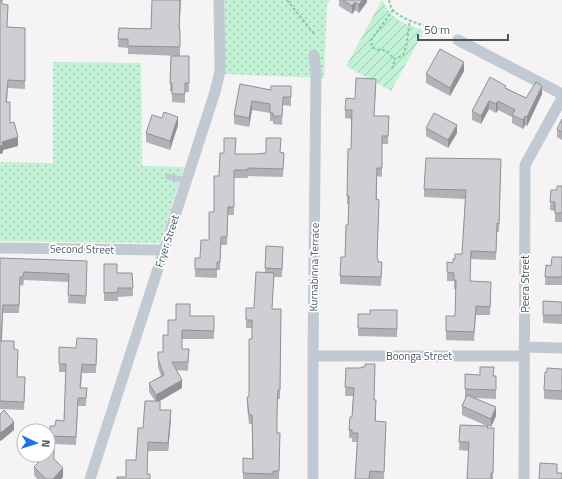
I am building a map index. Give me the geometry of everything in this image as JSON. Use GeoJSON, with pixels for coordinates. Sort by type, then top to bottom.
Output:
{"type":"FeatureCollection","features":[{"type":"Feature","properties":{"kind":"street","name":"Fryer Street"},"geometry":{"type":"LineString","coordinates":[[90,479],[215,92],[220,72],[219,0]]}},
{"type":"Feature","properties":{"kind":"street"},"geometry":{"type":"LineString","coordinates":[[458,40],[562,94]]}},
{"type":"Feature","properties":{"kind":"street","name":"Kurnabinna Terrace"},"geometry":{"type":"LineString","coordinates":[[313,479],[316,73],[314,55]]}},
{"type":"Feature","properties":{"kind":"street","name":"Peera Street"},"geometry":{"type":"LineString","coordinates":[[524,479],[525,165],[562,98]]}},
{"type":"Feature","properties":{"kind":"street","name":"Second Street"},"geometry":{"type":"LineString","coordinates":[[0,248],[164,250]]}},
{"type":"Feature","properties":{"kind":"street","name":"Boonga Street"},"geometry":{"type":"LineString","coordinates":[[313,356],[524,352],[562,348]]}},
{"type":"Feature","properties":{"kind":"lane"},"geometry":{"type":"LineString","coordinates":[[168,176],[186,180]]}},
{"type":"Feature","properties":{"kind":"path"},"geometry":{"type":"LineString","coordinates":[[287,0],[315,35]]}},
{"type":"Feature","properties":{"kind":"path"},"geometry":{"type":"LineString","coordinates":[[393,10],[371,40],[372,47],[377,50],[384,49],[389,51],[395,59]]}},
{"type":"Feature","properties":{"kind":"path"},"geometry":{"type":"LineString","coordinates":[[392,69],[395,59],[403,55],[406,47],[410,20]]}},
{"type":"Feature","properties":{"kind":"green space"},"geometry":{"type":"Polygon","coordinates":[[[225,0],[330,0],[327,4],[324,78],[225,74],[225,0]]]}},
{"type":"Feature","properties":{"kind":"green space"},"geometry":{"type":"Polygon","coordinates":[[[382,0],[390,13],[399,20],[424,31],[391,91],[346,66],[382,0]]]}},
{"type":"Feature","properties":{"kind":"green space"},"geometry":{"type":"Polygon","coordinates":[[[53,62],[141,63],[142,166],[184,167],[160,243],[0,241],[0,162],[53,163],[53,62]]]}},
{"type":"Feature","properties":{"kind":"building"},"geometry":{"type":"Polygon","coordinates":[[[0,0],[2,0],[2,4],[8,5],[7,27],[25,28],[25,81],[8,80],[6,102],[10,102],[10,123],[14,122],[18,137],[2,142],[3,145],[0,146],[0,0]]]}},
{"type":"Feature","properties":{"kind":"building"},"geometry":{"type":"Polygon","coordinates":[[[152,0],[180,0],[180,47],[128,46],[128,39],[118,39],[119,28],[151,29],[152,0]]]}},
{"type":"Feature","properties":{"kind":"building"},"geometry":{"type":"Polygon","coordinates":[[[343,0],[362,0],[359,5],[355,2],[352,6],[343,0]]]}},
{"type":"Feature","properties":{"kind":"building"},"geometry":{"type":"Polygon","coordinates":[[[440,49],[464,62],[450,88],[426,74],[440,49]]]}},
{"type":"Feature","properties":{"kind":"building"},"geometry":{"type":"Polygon","coordinates":[[[171,56],[189,56],[189,83],[185,83],[185,94],[172,94],[172,83],[170,83],[171,56]]]}},
{"type":"Feature","properties":{"kind":"building"},"geometry":{"type":"Polygon","coordinates":[[[490,77],[506,86],[505,88],[526,98],[536,82],[542,86],[527,117],[525,116],[523,120],[512,115],[515,110],[498,101],[496,104],[489,101],[481,116],[472,111],[490,77]]]}},
{"type":"Feature","properties":{"kind":"building"},"geometry":{"type":"Polygon","coordinates":[[[356,78],[376,79],[374,116],[389,116],[388,136],[382,136],[382,168],[377,168],[376,199],[379,200],[377,258],[378,262],[382,262],[381,277],[340,276],[341,257],[345,257],[346,225],[348,225],[348,149],[351,149],[352,110],[345,110],[346,98],[355,99],[356,78]]]}},
{"type":"Feature","properties":{"kind":"building"},"geometry":{"type":"Polygon","coordinates":[[[240,84],[271,90],[271,86],[291,86],[291,97],[283,97],[282,116],[273,116],[273,113],[270,113],[270,104],[252,101],[249,118],[234,115],[240,84]]]}},
{"type":"Feature","properties":{"kind":"building"},"geometry":{"type":"Polygon","coordinates":[[[164,112],[178,117],[170,141],[146,133],[152,115],[162,118],[164,112]]]}},
{"type":"Feature","properties":{"kind":"building"},"geometry":{"type":"Polygon","coordinates":[[[434,113],[457,125],[448,140],[426,128],[434,113]]]}},
{"type":"Feature","properties":{"kind":"building"},"geometry":{"type":"Polygon","coordinates":[[[562,119],[562,132],[557,129],[562,119]]]}},
{"type":"Feature","properties":{"kind":"building"},"geometry":{"type":"Polygon","coordinates":[[[224,138],[236,138],[235,154],[256,154],[266,153],[266,138],[281,138],[280,152],[284,153],[283,169],[248,168],[248,170],[234,170],[234,207],[228,207],[227,237],[221,237],[220,262],[217,262],[217,269],[195,269],[195,258],[200,258],[201,240],[209,240],[209,212],[214,212],[214,176],[219,176],[220,153],[224,153],[224,138]]]}},
{"type":"Feature","properties":{"kind":"building"},"geometry":{"type":"Polygon","coordinates":[[[426,158],[501,159],[499,224],[497,223],[496,252],[471,251],[470,281],[491,282],[490,307],[476,306],[474,332],[446,331],[446,316],[455,316],[456,280],[454,280],[454,273],[447,272],[447,262],[453,263],[455,254],[462,254],[466,190],[424,189],[426,158]]]}},
{"type":"Feature","properties":{"kind":"building"},"geometry":{"type":"Polygon","coordinates":[[[557,186],[562,186],[562,213],[555,213],[555,202],[550,202],[551,190],[557,190],[557,186]]]}},
{"type":"Feature","properties":{"kind":"building"},"geometry":{"type":"Polygon","coordinates":[[[266,246],[283,247],[282,269],[265,268],[266,246]]]}},
{"type":"Feature","properties":{"kind":"building"},"geometry":{"type":"Polygon","coordinates":[[[552,257],[562,257],[562,277],[545,277],[546,265],[551,266],[552,257]]]}},
{"type":"Feature","properties":{"kind":"building"},"geometry":{"type":"Polygon","coordinates":[[[0,258],[87,261],[86,296],[68,295],[69,274],[24,272],[23,277],[20,277],[19,305],[3,305],[1,341],[14,341],[14,349],[18,350],[17,377],[25,377],[24,402],[0,401],[0,258]]]}},
{"type":"Feature","properties":{"kind":"building"},"geometry":{"type":"Polygon","coordinates":[[[104,264],[117,264],[117,273],[132,273],[133,288],[118,288],[118,292],[104,293],[104,264]]]}},
{"type":"Feature","properties":{"kind":"building"},"geometry":{"type":"Polygon","coordinates":[[[256,272],[274,273],[272,309],[281,309],[280,390],[278,390],[277,410],[277,433],[280,433],[279,471],[273,471],[273,474],[243,473],[243,458],[253,459],[252,415],[249,415],[247,397],[249,397],[249,339],[252,339],[252,320],[246,320],[246,308],[254,308],[256,272]]]}},
{"type":"Feature","properties":{"kind":"building"},"geometry":{"type":"Polygon","coordinates":[[[543,301],[562,302],[562,315],[543,315],[543,301]]]}},
{"type":"Feature","properties":{"kind":"building"},"geometry":{"type":"Polygon","coordinates":[[[176,304],[190,304],[190,316],[214,316],[214,331],[182,330],[182,349],[189,349],[188,362],[172,362],[182,380],[156,395],[149,383],[164,375],[158,359],[158,352],[163,352],[163,335],[168,335],[168,320],[176,320],[176,304]]]}},
{"type":"Feature","properties":{"kind":"building"},"geometry":{"type":"Polygon","coordinates":[[[370,310],[397,310],[397,329],[358,328],[358,314],[370,314],[370,310]]]}},
{"type":"Feature","properties":{"kind":"building"},"geometry":{"type":"Polygon","coordinates":[[[77,338],[97,339],[96,365],[82,364],[80,388],[87,388],[86,398],[78,398],[76,437],[56,436],[56,420],[64,421],[66,364],[59,364],[59,347],[76,348],[77,338]]]}},
{"type":"Feature","properties":{"kind":"building"},"geometry":{"type":"Polygon","coordinates":[[[365,364],[375,364],[375,421],[386,422],[384,472],[370,471],[369,479],[355,479],[358,433],[352,433],[352,430],[349,430],[350,417],[352,417],[354,388],[345,387],[346,368],[361,368],[365,367],[365,364]]]}},
{"type":"Feature","properties":{"kind":"building"},"geometry":{"type":"Polygon","coordinates":[[[480,367],[494,367],[493,376],[496,376],[496,390],[465,389],[465,374],[480,375],[480,367]]]}},
{"type":"Feature","properties":{"kind":"building"},"geometry":{"type":"Polygon","coordinates":[[[547,368],[562,369],[562,391],[544,390],[545,372],[547,372],[547,368]]]}},
{"type":"Feature","properties":{"kind":"building"},"geometry":{"type":"Polygon","coordinates":[[[467,395],[496,407],[491,419],[462,406],[467,395]]]}},
{"type":"Feature","properties":{"kind":"building"},"geometry":{"type":"Polygon","coordinates":[[[145,401],[160,401],[160,410],[171,410],[168,443],[148,442],[147,474],[150,474],[150,479],[117,479],[117,477],[126,477],[126,460],[136,460],[138,428],[143,428],[145,401]]]}},
{"type":"Feature","properties":{"kind":"building"},"geometry":{"type":"Polygon","coordinates":[[[4,410],[14,422],[0,432],[0,414],[4,410]]]}},
{"type":"Feature","properties":{"kind":"building"},"geometry":{"type":"Polygon","coordinates":[[[460,425],[488,426],[487,428],[494,428],[493,473],[491,473],[491,479],[467,479],[469,442],[459,442],[460,425]]]}},
{"type":"Feature","properties":{"kind":"building"},"geometry":{"type":"Polygon","coordinates":[[[56,461],[63,468],[53,479],[46,479],[34,467],[38,463],[56,463],[56,461]]]}},
{"type":"Feature","properties":{"kind":"building"},"geometry":{"type":"Polygon","coordinates":[[[540,463],[557,464],[557,473],[562,473],[562,479],[539,479],[540,463]]]}}]}
